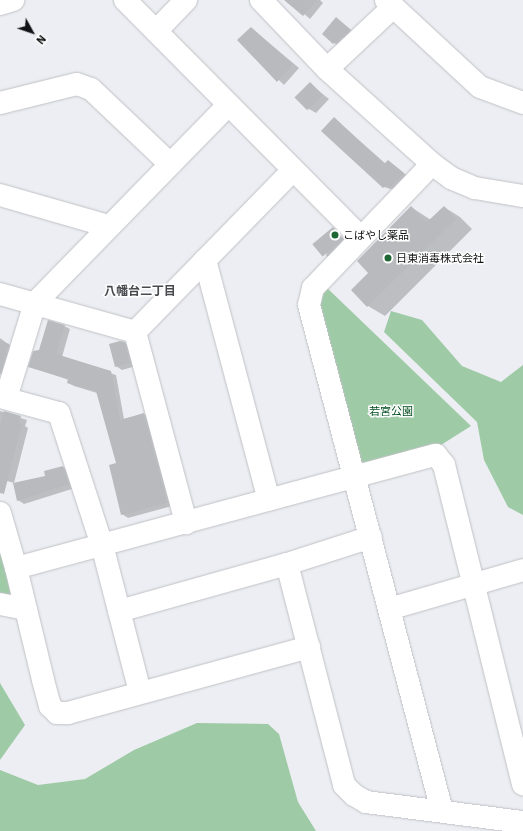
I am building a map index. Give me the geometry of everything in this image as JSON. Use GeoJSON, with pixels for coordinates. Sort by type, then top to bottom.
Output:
{"type":"FeatureCollection","features":[{"type":"Feature","properties":{"kind":"street"},"geometry":{"type":"LineString","coordinates":[[0,4],[13,0]]}},
{"type":"Feature","properties":{"kind":"street"},"geometry":{"type":"LineString","coordinates":[[125,0],[228,106],[361,238]]}},
{"type":"Feature","properties":{"kind":"street"},"geometry":{"type":"LineString","coordinates":[[156,31],[186,0]]}},
{"type":"Feature","properties":{"kind":"street"},"geometry":{"type":"LineString","coordinates":[[261,0],[327,69],[432,164],[451,178],[475,188],[523,196]]}},
{"type":"Feature","properties":{"kind":"street"},"geometry":{"type":"LineString","coordinates":[[327,69],[389,3],[480,87],[523,103]]}},
{"type":"Feature","properties":{"kind":"street"},"geometry":{"type":"LineString","coordinates":[[0,104],[77,84],[91,89],[170,164]]}},
{"type":"Feature","properties":{"kind":"street"},"geometry":{"type":"LineString","coordinates":[[140,692],[102,545],[59,413],[3,398],[35,303],[108,226],[228,106]]}},
{"type":"Feature","properties":{"kind":"street"},"geometry":{"type":"LineString","coordinates":[[432,164],[313,288],[309,305],[442,810]]}},
{"type":"Feature","properties":{"kind":"street"},"geometry":{"type":"LineString","coordinates":[[135,332],[292,170]]}},
{"type":"Feature","properties":{"kind":"street"},"geometry":{"type":"LineString","coordinates":[[0,195],[108,226]]}},
{"type":"Feature","properties":{"kind":"street"},"geometry":{"type":"LineString","coordinates":[[205,260],[269,500]]}},
{"type":"Feature","properties":{"kind":"street"},"geometry":{"type":"LineString","coordinates":[[0,294],[135,332]]}},
{"type":"Feature","properties":{"kind":"street"},"geometry":{"type":"LineString","coordinates":[[135,332],[186,523]]}},
{"type":"Feature","properties":{"kind":"street"},"geometry":{"type":"LineString","coordinates":[[16,568],[186,523],[355,475],[436,455],[444,465],[523,784]]}},
{"type":"Feature","properties":{"kind":"street"},"geometry":{"type":"LineString","coordinates":[[0,513],[16,568],[50,706],[56,713],[68,713],[140,692],[309,647]]}},
{"type":"Feature","properties":{"kind":"street"},"geometry":{"type":"LineString","coordinates":[[119,611],[287,564],[370,537]]}},
{"type":"Feature","properties":{"kind":"street"},"geometry":{"type":"LineString","coordinates":[[287,564],[344,785],[366,802],[442,810],[523,822]]}},
{"type":"Feature","properties":{"kind":"street"},"geometry":{"type":"LineString","coordinates":[[389,609],[474,583],[523,570]]}},
{"type":"Feature","properties":{"kind":"street"},"geometry":{"type":"LineString","coordinates":[[0,604],[26,609]]}},
{"type":"Feature","properties":{"kind":"green space","name":"若宮公園"},"geometry":{"type":"Polygon","coordinates":[[[326,287],[471,426],[441,445],[365,465],[357,457],[317,306],[326,287]]]}},
{"type":"Feature","properties":{"kind":"green space"},"geometry":{"type":"Polygon","coordinates":[[[391,311],[422,320],[462,366],[501,382],[523,365],[523,515],[508,507],[484,460],[477,422],[384,332],[391,311]]]}},
{"type":"Feature","properties":{"kind":"green space"},"geometry":{"type":"Polygon","coordinates":[[[0,540],[18,598],[0,597],[0,540]]]}},
{"type":"Feature","properties":{"kind":"green space"},"geometry":{"type":"Polygon","coordinates":[[[0,683],[25,725],[0,760],[0,683]]]}},
{"type":"Feature","properties":{"kind":"green space"},"geometry":{"type":"Polygon","coordinates":[[[197,723],[268,724],[279,734],[298,802],[316,831],[0,831],[0,770],[38,785],[85,779],[134,750],[197,723]]]}},
{"type":"Feature","properties":{"kind":"building"},"geometry":{"type":"Polygon","coordinates":[[[284,0],[317,0],[303,16],[284,0]]]}},
{"type":"Feature","properties":{"kind":"building"},"geometry":{"type":"Polygon","coordinates":[[[336,17],[351,30],[333,44],[322,34],[336,17]]]}},
{"type":"Feature","properties":{"kind":"building"},"geometry":{"type":"Polygon","coordinates":[[[251,27],[293,64],[277,82],[237,40],[251,27]]]}},
{"type":"Feature","properties":{"kind":"building"},"geometry":{"type":"Polygon","coordinates":[[[310,82],[323,95],[307,110],[294,98],[310,82]]]}},
{"type":"Feature","properties":{"kind":"building"},"geometry":{"type":"Polygon","coordinates":[[[334,117],[384,164],[388,160],[404,173],[390,188],[386,185],[383,188],[321,131],[334,117]]]}},
{"type":"Feature","properties":{"kind":"building","name":"日東消毒株式会社"},"geometry":{"type":"Polygon","coordinates":[[[411,206],[427,222],[444,206],[456,219],[367,307],[351,290],[368,273],[357,261],[411,206]]]}},
{"type":"Feature","properties":{"kind":"building"},"geometry":{"type":"Polygon","coordinates":[[[333,227],[343,239],[323,257],[312,244],[333,227]]]}},
{"type":"Feature","properties":{"kind":"building"},"geometry":{"type":"Polygon","coordinates":[[[48,320],[65,325],[56,354],[111,371],[120,420],[144,413],[167,503],[121,515],[109,465],[116,463],[96,391],[67,383],[68,379],[28,367],[33,351],[39,350],[48,320]]]}},
{"type":"Feature","properties":{"kind":"building"},"geometry":{"type":"Polygon","coordinates":[[[0,341],[9,344],[0,375],[0,341]]]}},
{"type":"Feature","properties":{"kind":"building"},"geometry":{"type":"Polygon","coordinates":[[[120,341],[125,342],[130,363],[115,367],[109,344],[120,341]]]}},
{"type":"Feature","properties":{"kind":"building"},"geometry":{"type":"Polygon","coordinates":[[[4,411],[21,416],[19,423],[22,424],[4,494],[0,493],[0,428],[4,411]]]}},
{"type":"Feature","properties":{"kind":"building"},"geometry":{"type":"Polygon","coordinates":[[[63,466],[69,484],[17,501],[13,483],[45,476],[44,471],[63,466]]]}},
{"type":"Feature","properties":{"kind":"place","name":"こばやし薬品"},"geometry":{"type":"Point","coordinates":[335,235]}},
{"type":"Feature","properties":{"kind":"place","name":"日東消毒株式会社"},"geometry":{"type":"Point","coordinates":[388,258]}},
{"type":"Feature","properties":{"kind":"district","name":"八幡台二丁目"},"geometry":{"type":"Point","coordinates":[140,291]}}]}
